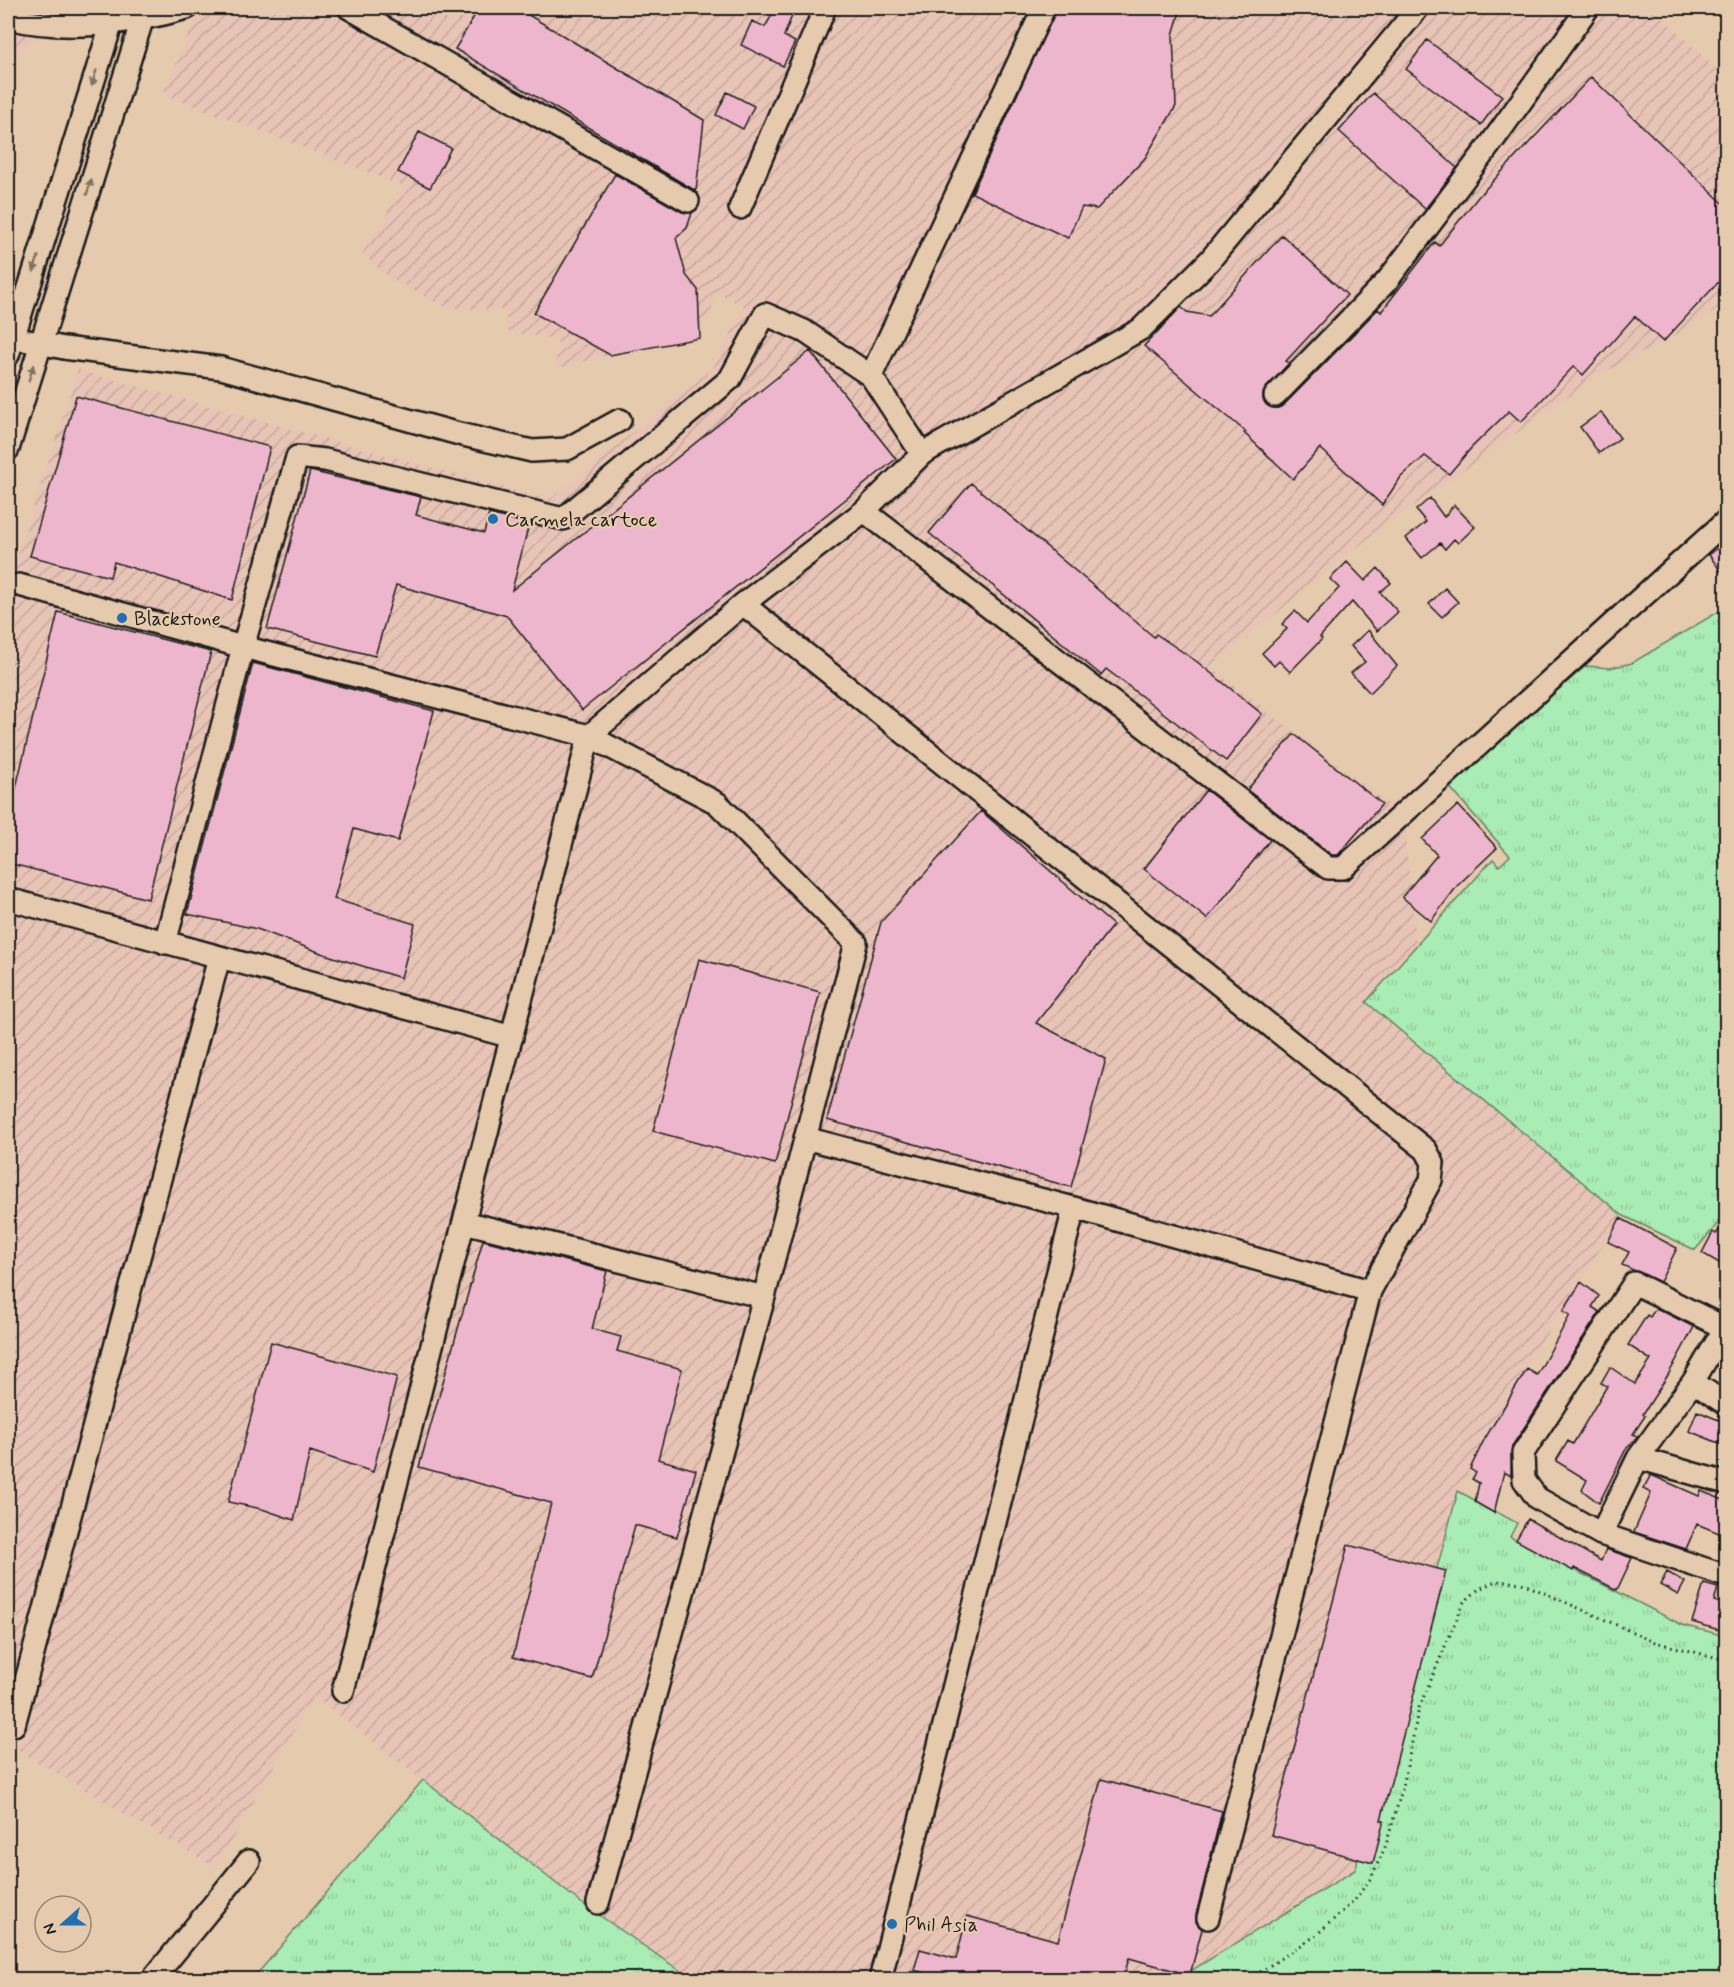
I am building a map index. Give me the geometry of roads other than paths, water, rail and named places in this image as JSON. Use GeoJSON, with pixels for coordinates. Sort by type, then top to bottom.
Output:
{"type":"FeatureCollection","features":[{"type":"Feature","properties":{"kind":"street"},"geometry":{"type":"LineString","coordinates":[[8,18],[38,25],[112,22],[187,8]]}},
{"type":"Feature","properties":{"kind":"street"},"geometry":{"type":"LineString","coordinates":[[349,8],[688,201]]}},
{"type":"Feature","properties":{"kind":"street"},"geometry":{"type":"LineString","coordinates":[[740,208],[825,8]]}},
{"type":"Feature","properties":{"kind":"street"},"geometry":{"type":"LineString","coordinates":[[871,376],[1044,8]]}},
{"type":"Feature","properties":{"kind":"street"},"geometry":{"type":"LineString","coordinates":[[343,1691],[589,736],[743,604],[864,511],[922,454],[1141,329],[1210,260],[1418,8]]}},
{"type":"Feature","properties":{"kind":"street"},"geometry":{"type":"LineString","coordinates":[[1275,396],[1387,281],[1492,142],[1588,8]]}},
{"type":"Feature","properties":{"kind":"street"},"geometry":{"type":"LineString","coordinates":[[8,449],[143,17]]}},
{"type":"Feature","properties":{"kind":"street"},"geometry":{"type":"LineString","coordinates":[[112,22],[9,343],[40,343],[221,368],[459,434],[532,451],[567,449],[620,420]]}},
{"type":"Feature","properties":{"kind":"street"},"geometry":{"type":"LineString","coordinates":[[165,943],[243,647],[297,457],[325,460],[563,519],[730,380],[765,314],[804,331],[871,376],[922,454]]}},
{"type":"Feature","properties":{"kind":"street"},"geometry":{"type":"LineString","coordinates":[[864,511],[1328,868],[1343,868],[1726,521]]}},
{"type":"Feature","properties":{"kind":"street"},"geometry":{"type":"LineString","coordinates":[[19,585],[243,647],[589,736],[717,803],[856,943],[764,1297],[598,1903]]}},
{"type":"Feature","properties":{"kind":"street"},"geometry":{"type":"LineString","coordinates":[[743,604],[1426,1150],[1432,1163],[1431,1180],[1370,1291],[1208,1918]]}},
{"type":"Feature","properties":{"kind":"street"},"geometry":{"type":"LineString","coordinates":[[8,900],[512,1037]]}},
{"type":"Feature","properties":{"kind":"street"},"geometry":{"type":"LineString","coordinates":[[14,1725],[219,958]]}},
{"type":"Feature","properties":{"kind":"street"},"geometry":{"type":"LineString","coordinates":[[805,1137],[1074,1208],[1370,1291]]}},
{"type":"Feature","properties":{"kind":"street"},"geometry":{"type":"LineString","coordinates":[[880,1980],[1074,1208]]}},
{"type":"Feature","properties":{"kind":"street"},"geometry":{"type":"LineString","coordinates":[[464,1222],[764,1297]]}},
{"type":"Feature","properties":{"kind":"street"},"geometry":{"type":"LineString","coordinates":[[1601,1534],[1638,1458],[1693,1382],[1726,1327],[1634,1283],[1523,1453],[1524,1480],[1537,1498],[1601,1534],[1726,1576]]}},
{"type":"Feature","properties":{"kind":"street"},"geometry":{"type":"LineString","coordinates":[[1693,1382],[1726,1404]]}},
{"type":"Feature","properties":{"kind":"street"},"geometry":{"type":"LineString","coordinates":[[1638,1458],[1726,1484]]}},
{"type":"Feature","properties":{"kind":"street"},"geometry":{"type":"LineString","coordinates":[[152,1980],[249,1861]]}},
{"type":"Feature","properties":{"kind":"place","name":"Carmela cartoce"},"geometry":{"type":"Point","coordinates":[493,519]}},
{"type":"Feature","properties":{"kind":"place","name":"Blackstone"},"geometry":{"type":"Point","coordinates":[122,618]}},
{"type":"Feature","properties":{"kind":"place","name":"Phil Asia"},"geometry":{"type":"Point","coordinates":[892,1924]}}]}
